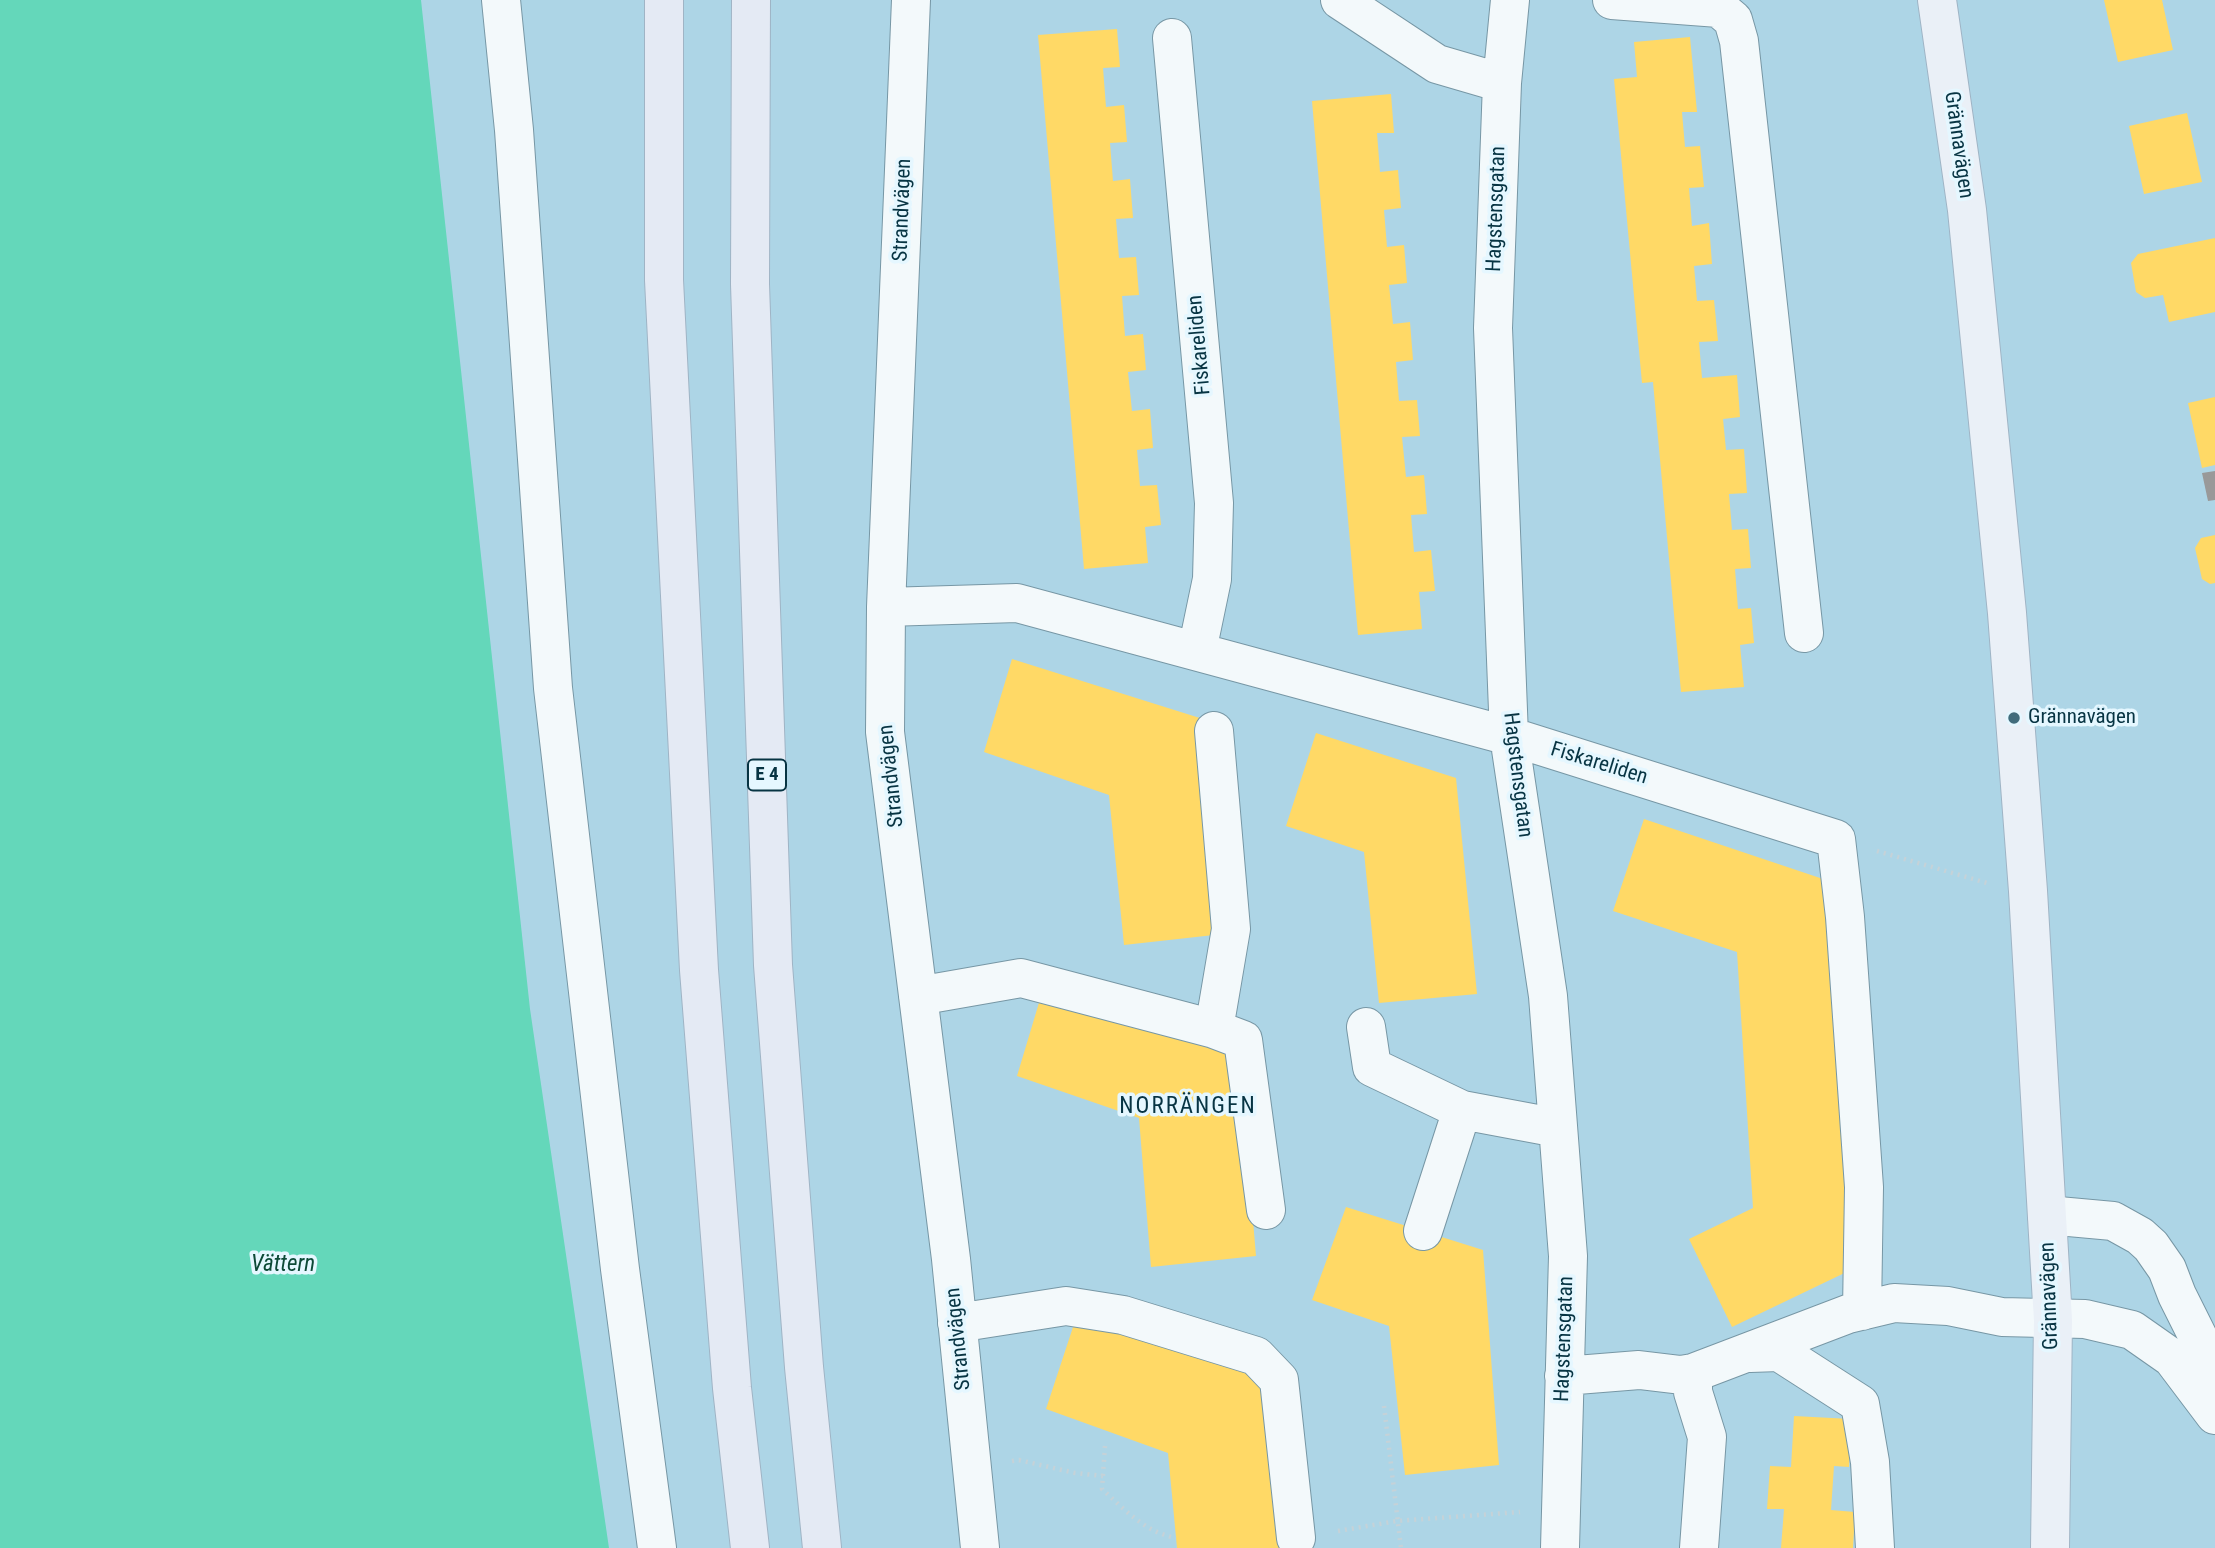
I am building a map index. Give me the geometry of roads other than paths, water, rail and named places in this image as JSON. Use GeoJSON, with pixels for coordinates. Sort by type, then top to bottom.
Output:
{"type":"FeatureCollection","features":[{"type":"Feature","properties":{"kind":"highway"},"geometry":{"type":"LineString","coordinates":[[663,0],[664,280],[699,971],[731,1374],[750,1548]]}},
{"type":"Feature","properties":{"kind":"highway","name":"E 4"},"geometry":{"type":"LineString","coordinates":[[751,0],[750,284],[773,965],[804,1367],[822,1548]]}},
{"type":"Feature","properties":{"kind":"main road","name":"Grännavägen"},"geometry":{"type":"LineString","coordinates":[[1937,0],[1969,223],[2007,613],[2028,891],[2053,1320],[2050,1548]]}},
{"type":"Feature","properties":{"kind":"street"},"geometry":{"type":"LineString","coordinates":[[501,0],[514,130],[553,688],[620,1269],[657,1548]]}},
{"type":"Feature","properties":{"kind":"street","name":"Strandvägen"},"geometry":{"type":"LineString","coordinates":[[911,0],[886,607],[885,732],[957,1323],[980,1548]]}},
{"type":"Feature","properties":{"kind":"street"},"geometry":{"type":"LineString","coordinates":[[1340,0],[1437,64],[1502,83]]}},
{"type":"Feature","properties":{"kind":"street","name":"Hagstensgatan"},"geometry":{"type":"LineString","coordinates":[[1510,0],[1502,83],[1493,328],[1509,736],[1548,996],[1568,1256],[1560,1548]]}},
{"type":"Feature","properties":{"kind":"street"},"geometry":{"type":"LineString","coordinates":[[1612,0],[1702,5],[1719,8],[1733,20],[1739,41],[1804,633]]}},
{"type":"Feature","properties":{"kind":"street","name":"Fiskareliden"},"geometry":{"type":"LineString","coordinates":[[1172,38],[1214,503],[1212,579],[1198,651]]}},
{"type":"Feature","properties":{"kind":"street","name":"Fiskareliden"},"geometry":{"type":"LineString","coordinates":[[886,607],[1017,603],[1509,736],[1836,839],[1845,917],[1864,1187],[1862,1311]]}},
{"type":"Feature","properties":{"kind":"street"},"geometry":{"type":"LineString","coordinates":[[1214,731],[1231,929],[1214,1029]]}},
{"type":"Feature","properties":{"kind":"street"},"geometry":{"type":"LineString","coordinates":[[918,996],[1021,978],[1214,1029],[1243,1040],[1266,1210]]}},
{"type":"Feature","properties":{"kind":"street"},"geometry":{"type":"LineString","coordinates":[[1366,1027],[1372,1067],[1462,1110],[1558,1128]]}},
{"type":"Feature","properties":{"kind":"street"},"geometry":{"type":"LineString","coordinates":[[1423,1231],[1462,1110]]}},
{"type":"Feature","properties":{"kind":"street"},"geometry":{"type":"LineString","coordinates":[[2047,1215],[2113,1221],[2140,1236],[2151,1246],[2167,1269],[2215,1371]]}},
{"type":"Feature","properties":{"kind":"street"},"geometry":{"type":"LineString","coordinates":[[1564,1376],[1639,1370],[1681,1375],[1693,1373],[1862,1311],[1894,1303],[1948,1306],[2001,1317],[2085,1319],[2132,1330],[2172,1358],[2215,1415]]}},
{"type":"Feature","properties":{"kind":"street"},"geometry":{"type":"LineString","coordinates":[[957,1323],[1066,1306],[1123,1315],[1255,1356],[1279,1380],[1296,1538]]}},
{"type":"Feature","properties":{"kind":"street"},"geometry":{"type":"LineString","coordinates":[[1745,1354],[1779,1352],[1860,1404],[1870,1462],[1875,1548]]}},
{"type":"Feature","properties":{"kind":"street"},"geometry":{"type":"LineString","coordinates":[[1693,1373],[1693,1392],[1707,1437],[1699,1548]]}},
{"type":"Feature","properties":{"kind":"water","name":"Vättern"},"geometry":{"type":"Polygon","coordinates":[[[0,0],[421,0],[530,1009],[609,1548],[0,1548],[0,0]]]}},
{"type":"Feature","properties":{"kind":"place","name":"Grännavägen"},"geometry":{"type":"Point","coordinates":[2014,718]}},
{"type":"Feature","properties":{"kind":"district","name":"NORRÄNGEN"},"geometry":{"type":"Point","coordinates":[1188,1107]}}]}
